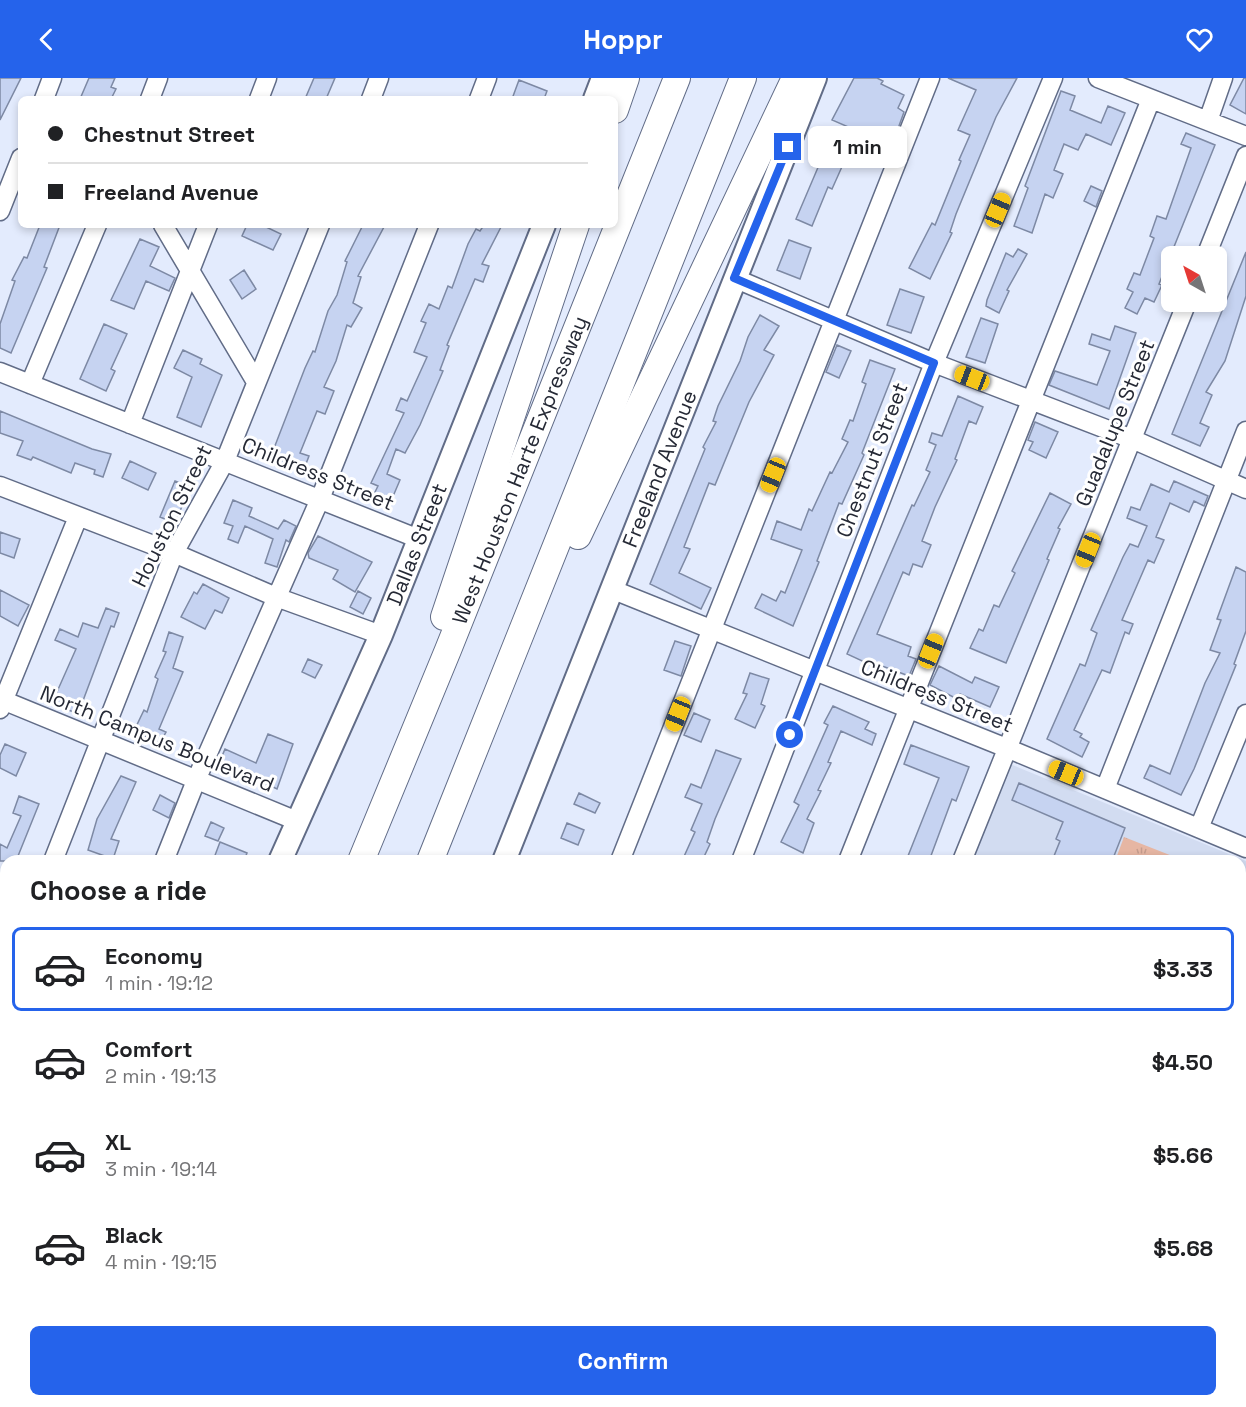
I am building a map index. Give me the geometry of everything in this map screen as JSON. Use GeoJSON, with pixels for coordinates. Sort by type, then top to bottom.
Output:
{"type":"FeatureCollection","features":[{"type":"Feature","properties":{"kind":"highway"},"geometry":{"type":"LineString","coordinates":[[618,101],[626,78]]}},
{"type":"Feature","properties":{"kind":"highway","name":"West Houston Harte Expressway"},"geometry":{"type":"LineString","coordinates":[[618,226],[677,78]]}},
{"type":"Feature","properties":{"kind":"highway"},"geometry":{"type":"LineString","coordinates":[[432,855],[743,78]]}},
{"type":"Feature","properties":{"kind":"highway"},"geometry":{"type":"LineString","coordinates":[[476,750],[795,78]]}},
{"type":"Feature","properties":{"kind":"highway"},"geometry":{"type":"LineString","coordinates":[[365,849],[575,228]]}},
{"type":"Feature","properties":{"kind":"highway","name":"West Houston Harte Expressway"},"geometry":{"type":"LineString","coordinates":[[365,849],[457,628],[617,228]]}},
{"type":"Feature","properties":{"kind":"main road"},"geometry":{"type":"LineString","coordinates":[[596,96],[603,78]]}},
{"type":"Feature","properties":{"kind":"main road","name":"Freeland Avenue"},"geometry":{"type":"LineString","coordinates":[[506,855],[815,78]]}},
{"type":"Feature","properties":{"kind":"main road","name":"Dallas Street"},"geometry":{"type":"LineString","coordinates":[[283,855],[381,635],[543,228]]}},
{"type":"Feature","properties":{"kind":"street"},"geometry":{"type":"LineString","coordinates":[[45,96],[52,78]]}},
{"type":"Feature","properties":{"kind":"street"},"geometry":{"type":"LineString","coordinates":[[151,96],[158,78]]}},
{"type":"Feature","properties":{"kind":"street"},"geometry":{"type":"LineString","coordinates":[[260,96],[267,78]]}},
{"type":"Feature","properties":{"kind":"street"},"geometry":{"type":"LineString","coordinates":[[372,96],[379,78]]}},
{"type":"Feature","properties":{"kind":"street"},"geometry":{"type":"LineString","coordinates":[[480,96],[487,78]]}},
{"type":"Feature","properties":{"kind":"street"},"geometry":{"type":"LineString","coordinates":[[622,855],[930,78]]}},
{"type":"Feature","properties":{"kind":"street","name":"Chestnut Street"},"geometry":{"type":"LineString","coordinates":[[743,855],[934,363],[1053,78]]}},
{"type":"Feature","properties":{"kind":"street"},"geometry":{"type":"LineString","coordinates":[[1098,78],[1246,136]]}},
{"type":"Feature","properties":{"kind":"street"},"geometry":{"type":"LineString","coordinates":[[1208,121],[1223,78]]}},
{"type":"Feature","properties":{"kind":"street"},"geometry":{"type":"LineString","coordinates":[[850,855],[1151,99]]}},
{"type":"Feature","properties":{"kind":"street"},"geometry":{"type":"LineString","coordinates":[[1210,246],[1246,156]]}},
{"type":"Feature","properties":{"kind":"street"},"geometry":{"type":"LineString","coordinates":[[0,211],[18,166]]}},
{"type":"Feature","properties":{"kind":"street"},"geometry":{"type":"LineString","coordinates":[[30,384],[97,228]]}},
{"type":"Feature","properties":{"kind":"street"},"geometry":{"type":"LineString","coordinates":[[165,228],[256,382]]}},
{"type":"Feature","properties":{"kind":"street"},"geometry":{"type":"LineString","coordinates":[[130,424],[207,228]]}},
{"type":"Feature","properties":{"kind":"street","name":"Houston Street"},"geometry":{"type":"LineString","coordinates":[[55,855],[174,553],[225,461],[319,228]]}},
{"type":"Feature","properties":{"kind":"street"},"geometry":{"type":"LineString","coordinates":[[166,855],[197,778],[320,499],[428,228]]}},
{"type":"Feature","properties":{"kind":"street"},"geometry":{"type":"LineString","coordinates":[[734,278],[934,363],[1132,439],[1246,489]]}},
{"type":"Feature","properties":{"kind":"street","name":"Guadalupe Street"},"geometry":{"type":"LineString","coordinates":[[964,855],[1184,312]]}},
{"type":"Feature","properties":{"kind":"street","name":"Childress Street"},"geometry":{"type":"LineString","coordinates":[[0,372],[419,538]]}},
{"type":"Feature","properties":{"kind":"street"},"geometry":{"type":"LineString","coordinates":[[1105,789],[1246,430]]}},
{"type":"Feature","properties":{"kind":"street"},"geometry":{"type":"LineString","coordinates":[[0,486],[78,518],[174,553],[276,597],[381,635]]}},
{"type":"Feature","properties":{"kind":"street"},"geometry":{"type":"LineString","coordinates":[[1,703],[78,518]]}},
{"type":"Feature","properties":{"kind":"street","name":"Childress Street"},"geometry":{"type":"LineString","coordinates":[[611,589],[1246,848]]}},
{"type":"Feature","properties":{"kind":"street","name":"North Campus Boulevard"},"geometry":{"type":"LineString","coordinates":[[1,703],[197,778],[297,821]]}},
{"type":"Feature","properties":{"kind":"street"},"geometry":{"type":"LineString","coordinates":[[1199,828],[1246,714]]}},
{"type":"Feature","properties":{"kind":"shaded area"},"geometry":{"type":"Polygon","coordinates":[[[1010,764],[1231,855],[974,855],[1010,764]]]}},
{"type":"Feature","properties":{"kind":"green space"},"geometry":{"type":"Polygon","coordinates":[[[1124,837],[1170,855],[1117,855],[1124,837]]]}},
{"type":"Feature","properties":{"kind":"building"},"geometry":{"type":"Polygon","coordinates":[[[0,78],[21,78],[0,120],[0,78]]]}},
{"type":"Feature","properties":{"kind":"building"},"geometry":{"type":"Polygon","coordinates":[[[89,78],[115,78],[111,87],[116,89],[112,96],[81,96],[89,78]]]}},
{"type":"Feature","properties":{"kind":"building"},"geometry":{"type":"Polygon","coordinates":[[[314,78],[335,78],[327,96],[306,96],[314,78]]]}},
{"type":"Feature","properties":{"kind":"building"},"geometry":{"type":"Polygon","coordinates":[[[854,78],[877,78],[883,81],[881,84],[904,95],[898,108],[904,112],[895,137],[873,127],[869,136],[832,120],[854,78]]]}},
{"type":"Feature","properties":{"kind":"building"},"geometry":{"type":"Polygon","coordinates":[[[948,78],[1017,78],[996,117],[956,214],[950,232],[952,233],[930,279],[909,268],[932,223],[935,225],[961,161],[959,160],[970,135],[958,130],[976,90],[948,78]]]}},
{"type":"Feature","properties":{"kind":"building"},"geometry":{"type":"Polygon","coordinates":[[[1246,78],[1246,114],[1230,105],[1246,78]]]}},
{"type":"Feature","properties":{"kind":"building"},"geometry":{"type":"Polygon","coordinates":[[[519,80],[547,91],[545,96],[513,96],[519,80]]]}},
{"type":"Feature","properties":{"kind":"building"},"geometry":{"type":"Polygon","coordinates":[[[1061,91],[1075,96],[1070,110],[1101,123],[1108,106],[1125,113],[1111,145],[1086,134],[1078,150],[1064,144],[1054,170],[1063,174],[1053,198],[1045,194],[1032,233],[1014,226],[1028,188],[1025,186],[1061,91]]]}},
{"type":"Feature","properties":{"kind":"building"},"geometry":{"type":"Polygon","coordinates":[[[1186,133],[1215,145],[1174,246],[1161,246],[1159,284],[1161,287],[1154,302],[1145,298],[1137,314],[1125,308],[1133,292],[1127,289],[1134,273],[1140,275],[1154,238],[1150,236],[1157,216],[1166,219],[1191,148],[1181,144],[1186,133]]]}},
{"type":"Feature","properties":{"kind":"building"},"geometry":{"type":"Polygon","coordinates":[[[825,151],[845,160],[832,189],[828,187],[812,226],[796,219],[825,151]]]}},
{"type":"Feature","properties":{"kind":"building"},"geometry":{"type":"Polygon","coordinates":[[[1091,186],[1102,191],[1096,207],[1084,201],[1091,186]]]}},
{"type":"Feature","properties":{"kind":"building"},"geometry":{"type":"Polygon","coordinates":[[[39,228],[59,228],[44,267],[47,268],[11,353],[0,348],[0,324],[15,281],[12,280],[24,257],[27,258],[39,228]]]}},
{"type":"Feature","properties":{"kind":"building"},"geometry":{"type":"Polygon","coordinates":[[[246,228],[268,228],[281,234],[273,250],[242,236],[246,228]]]}},
{"type":"Feature","properties":{"kind":"building"},"geometry":{"type":"Polygon","coordinates":[[[362,228],[383,228],[358,276],[361,277],[353,303],[362,308],[351,327],[347,325],[336,361],[324,387],[334,391],[325,414],[317,411],[300,453],[309,456],[304,469],[271,456],[305,368],[313,351],[315,352],[328,311],[337,295],[347,262],[345,261],[362,228]]]}},
{"type":"Feature","properties":{"kind":"building"},"geometry":{"type":"Polygon","coordinates":[[[482,228],[500,228],[482,264],[489,266],[483,282],[475,279],[447,345],[449,346],[440,370],[443,371],[420,425],[405,453],[396,449],[387,474],[400,480],[391,501],[374,494],[378,486],[371,483],[404,413],[396,410],[401,398],[407,401],[427,357],[414,352],[426,323],[421,321],[429,304],[439,309],[448,286],[452,288],[468,244],[476,229],[480,231],[482,228]]]}},
{"type":"Feature","properties":{"kind":"building"},"geometry":{"type":"Polygon","coordinates":[[[140,239],[159,247],[150,266],[175,278],[169,291],[146,281],[134,309],[111,300],[140,239]]]}},
{"type":"Feature","properties":{"kind":"building"},"geometry":{"type":"Polygon","coordinates":[[[789,240],[811,248],[800,279],[777,270],[789,240]]]}},
{"type":"Feature","properties":{"kind":"building"},"geometry":{"type":"Polygon","coordinates":[[[1018,249],[1027,254],[1007,290],[1009,291],[999,313],[986,306],[987,300],[1006,253],[1013,257],[1018,249]]]}},
{"type":"Feature","properties":{"kind":"building"},"geometry":{"type":"Polygon","coordinates":[[[1246,252],[1246,296],[1225,361],[1206,392],[1212,395],[1200,423],[1209,427],[1200,446],[1172,434],[1222,312],[1227,312],[1227,299],[1246,252]]]}},
{"type":"Feature","properties":{"kind":"building"},"geometry":{"type":"Polygon","coordinates":[[[244,270],[256,289],[242,299],[230,280],[244,270]]]}},
{"type":"Feature","properties":{"kind":"building"},"geometry":{"type":"Polygon","coordinates":[[[900,289],[924,297],[911,333],[887,325],[900,289]]]}},
{"type":"Feature","properties":{"kind":"building"},"geometry":{"type":"Polygon","coordinates":[[[760,315],[779,326],[764,350],[774,355],[749,402],[715,485],[709,483],[684,547],[690,549],[679,573],[711,588],[701,609],[650,584],[705,449],[703,447],[716,422],[713,421],[718,406],[760,315]]]}},
{"type":"Feature","properties":{"kind":"building"},"geometry":{"type":"Polygon","coordinates":[[[981,318],[998,324],[985,363],[966,357],[981,318]]]}},
{"type":"Feature","properties":{"kind":"building"},"geometry":{"type":"Polygon","coordinates":[[[104,324],[127,334],[111,369],[115,371],[106,391],[80,379],[104,324]]]}},
{"type":"Feature","properties":{"kind":"building"},"geometry":{"type":"Polygon","coordinates":[[[1115,326],[1136,333],[1109,409],[1049,385],[1055,371],[1097,385],[1110,351],[1089,344],[1092,334],[1110,340],[1115,326]]]}},
{"type":"Feature","properties":{"kind":"building"},"geometry":{"type":"Polygon","coordinates":[[[837,345],[851,351],[839,378],[826,372],[837,345]]]}},
{"type":"Feature","properties":{"kind":"building"},"geometry":{"type":"Polygon","coordinates":[[[183,350],[202,359],[200,364],[222,375],[201,427],[177,417],[192,377],[174,368],[183,350]]]}},
{"type":"Feature","properties":{"kind":"building"},"geometry":{"type":"Polygon","coordinates":[[[870,360],[895,369],[862,453],[864,455],[842,504],[839,503],[817,561],[819,562],[793,626],[755,608],[762,594],[776,601],[781,591],[785,593],[802,550],[771,539],[777,521],[801,530],[809,509],[812,511],[830,472],[832,473],[848,442],[842,439],[850,420],[853,421],[866,384],[862,382],[870,360]]]}},
{"type":"Feature","properties":{"kind":"building"},"geometry":{"type":"Polygon","coordinates":[[[958,396],[983,407],[976,424],[969,421],[955,459],[957,460],[922,541],[931,545],[922,567],[913,564],[909,575],[903,572],[877,634],[911,647],[908,656],[916,659],[909,676],[874,663],[873,666],[847,654],[912,505],[914,506],[930,472],[926,470],[936,445],[929,442],[932,433],[942,436],[958,396]]]}},
{"type":"Feature","properties":{"kind":"building"},"geometry":{"type":"Polygon","coordinates":[[[0,411],[92,449],[111,454],[103,477],[94,474],[95,470],[75,463],[71,473],[33,457],[31,460],[17,455],[23,441],[0,433],[0,411]]]}},
{"type":"Feature","properties":{"kind":"building"},"geometry":{"type":"Polygon","coordinates":[[[1035,422],[1058,432],[1046,458],[1029,450],[1033,442],[1028,440],[1035,422]]]}},
{"type":"Feature","properties":{"kind":"building"},"geometry":{"type":"Polygon","coordinates":[[[130,461],[156,473],[148,490],[122,478],[130,461]]]}},
{"type":"Feature","properties":{"kind":"building"},"geometry":{"type":"Polygon","coordinates":[[[175,481],[190,487],[175,523],[160,517],[175,481]]]}},
{"type":"Feature","properties":{"kind":"building"},"geometry":{"type":"Polygon","coordinates":[[[1174,481],[1208,496],[1204,506],[1194,501],[1189,512],[1170,503],[1156,537],[1164,540],[1154,563],[1148,560],[1122,620],[1133,624],[1129,634],[1125,632],[1110,673],[1102,670],[1074,730],[1082,734],[1080,737],[1089,742],[1082,757],[1047,739],[1080,664],[1085,666],[1097,633],[1091,630],[1123,557],[1130,544],[1138,547],[1147,526],[1127,518],[1131,507],[1140,510],[1151,484],[1169,492],[1174,481]]]}},
{"type":"Feature","properties":{"kind":"building"},"geometry":{"type":"Polygon","coordinates":[[[1050,493],[1071,504],[1058,528],[1060,529],[1047,559],[1049,560],[1006,663],[970,648],[979,629],[983,631],[994,605],[999,607],[1015,573],[1012,571],[1050,493]]]}},
{"type":"Feature","properties":{"kind":"building"},"geometry":{"type":"Polygon","coordinates":[[[233,500],[252,508],[249,516],[278,529],[284,520],[296,526],[289,542],[286,540],[277,567],[265,563],[273,539],[245,526],[238,543],[228,539],[233,526],[224,523],[233,500]]]}},
{"type":"Feature","properties":{"kind":"building"},"geometry":{"type":"Polygon","coordinates":[[[0,532],[20,539],[14,558],[0,553],[0,532]]]}},
{"type":"Feature","properties":{"kind":"building"},"geometry":{"type":"Polygon","coordinates":[[[318,536],[372,562],[355,592],[333,579],[338,570],[309,558],[308,553],[318,536]]]}},
{"type":"Feature","properties":{"kind":"building"},"geometry":{"type":"Polygon","coordinates":[[[1236,567],[1246,572],[1246,631],[1234,664],[1236,665],[1194,769],[1181,795],[1144,778],[1150,765],[1170,774],[1205,683],[1220,653],[1210,650],[1221,620],[1217,619],[1236,567]]]}},
{"type":"Feature","properties":{"kind":"building"},"geometry":{"type":"Polygon","coordinates":[[[203,584],[229,598],[222,613],[215,610],[205,629],[181,617],[194,592],[197,594],[203,584]]]}},
{"type":"Feature","properties":{"kind":"building"},"geometry":{"type":"Polygon","coordinates":[[[0,590],[29,605],[18,626],[0,616],[0,590]]]}},
{"type":"Feature","properties":{"kind":"building"},"geometry":{"type":"Polygon","coordinates":[[[358,591],[371,598],[363,614],[350,607],[358,591]]]}},
{"type":"Feature","properties":{"kind":"building"},"geometry":{"type":"Polygon","coordinates":[[[106,608],[119,613],[114,627],[111,626],[78,714],[52,703],[76,649],[55,640],[60,629],[78,637],[83,623],[98,628],[106,608]]]}},
{"type":"Feature","properties":{"kind":"building"},"geometry":{"type":"Polygon","coordinates":[[[169,632],[183,637],[173,668],[183,672],[159,729],[166,732],[160,743],[134,731],[144,710],[147,712],[158,679],[155,677],[166,652],[163,651],[169,632]]]}},
{"type":"Feature","properties":{"kind":"building"},"geometry":{"type":"Polygon","coordinates":[[[675,641],[691,646],[681,676],[664,670],[675,641]]]}},
{"type":"Feature","properties":{"kind":"building"},"geometry":{"type":"Polygon","coordinates":[[[308,659],[322,665],[315,678],[302,672],[308,659]]]}},
{"type":"Feature","properties":{"kind":"building"},"geometry":{"type":"Polygon","coordinates":[[[939,666],[972,683],[975,677],[999,687],[990,707],[960,694],[957,699],[930,685],[939,666]]]}},
{"type":"Feature","properties":{"kind":"building"},"geometry":{"type":"Polygon","coordinates":[[[750,673],[769,679],[761,704],[765,706],[755,728],[735,719],[747,694],[743,693],[750,673]]]}},
{"type":"Feature","properties":{"kind":"building"},"geometry":{"type":"Polygon","coordinates":[[[833,706],[869,722],[865,729],[876,734],[872,745],[841,731],[828,762],[831,763],[818,790],[821,791],[807,819],[814,823],[803,853],[781,842],[799,805],[794,802],[828,725],[824,723],[833,706]]]}},
{"type":"Feature","properties":{"kind":"building"},"geometry":{"type":"Polygon","coordinates":[[[694,713],[710,720],[701,742],[684,735],[694,713]]]}},
{"type":"Feature","properties":{"kind":"building"},"geometry":{"type":"Polygon","coordinates":[[[268,734],[293,744],[277,789],[220,761],[225,749],[256,763],[268,734]]]}},
{"type":"Feature","properties":{"kind":"building"},"geometry":{"type":"Polygon","coordinates":[[[5,744],[26,753],[16,776],[0,768],[0,755],[5,744]]]}},
{"type":"Feature","properties":{"kind":"building"},"geometry":{"type":"Polygon","coordinates":[[[911,745],[969,767],[956,801],[952,799],[931,855],[908,855],[939,778],[904,764],[911,745]]]}},
{"type":"Feature","properties":{"kind":"building"},"geometry":{"type":"Polygon","coordinates":[[[716,750],[741,759],[715,819],[707,842],[710,844],[705,855],[685,855],[695,832],[691,830],[702,804],[685,797],[691,784],[701,788],[716,750]]]}},
{"type":"Feature","properties":{"kind":"building"},"geometry":{"type":"Polygon","coordinates":[[[121,776],[136,782],[111,839],[119,841],[114,855],[102,855],[88,850],[97,819],[121,776]]]}},
{"type":"Feature","properties":{"kind":"building"},"geometry":{"type":"Polygon","coordinates":[[[1019,783],[1125,828],[1114,855],[1054,855],[1060,841],[1056,839],[1063,822],[1012,800],[1019,783]]]}},
{"type":"Feature","properties":{"kind":"building"},"geometry":{"type":"Polygon","coordinates":[[[579,793],[600,803],[595,813],[574,804],[579,793]]]}},
{"type":"Feature","properties":{"kind":"building"},"geometry":{"type":"Polygon","coordinates":[[[160,795],[175,803],[169,818],[153,810],[160,795]]]}},
{"type":"Feature","properties":{"kind":"building"},"geometry":{"type":"Polygon","coordinates":[[[19,796],[39,804],[18,855],[0,855],[0,844],[7,848],[21,816],[13,813],[19,796]]]}},
{"type":"Feature","properties":{"kind":"building"},"geometry":{"type":"Polygon","coordinates":[[[211,822],[224,828],[218,841],[205,836],[211,822]]]}},
{"type":"Feature","properties":{"kind":"building"},"geometry":{"type":"Polygon","coordinates":[[[567,823],[584,830],[578,845],[561,838],[567,823]]]}},
{"type":"Feature","properties":{"kind":"building"},"geometry":{"type":"Polygon","coordinates":[[[220,842],[247,853],[246,855],[215,855],[220,842]]]}},
{"type":"Feature","properties":{"kind":"route"},"geometry":{"type":"LineString","coordinates":[[788,147],[734,278],[934,363],[790,735]]}}]}
